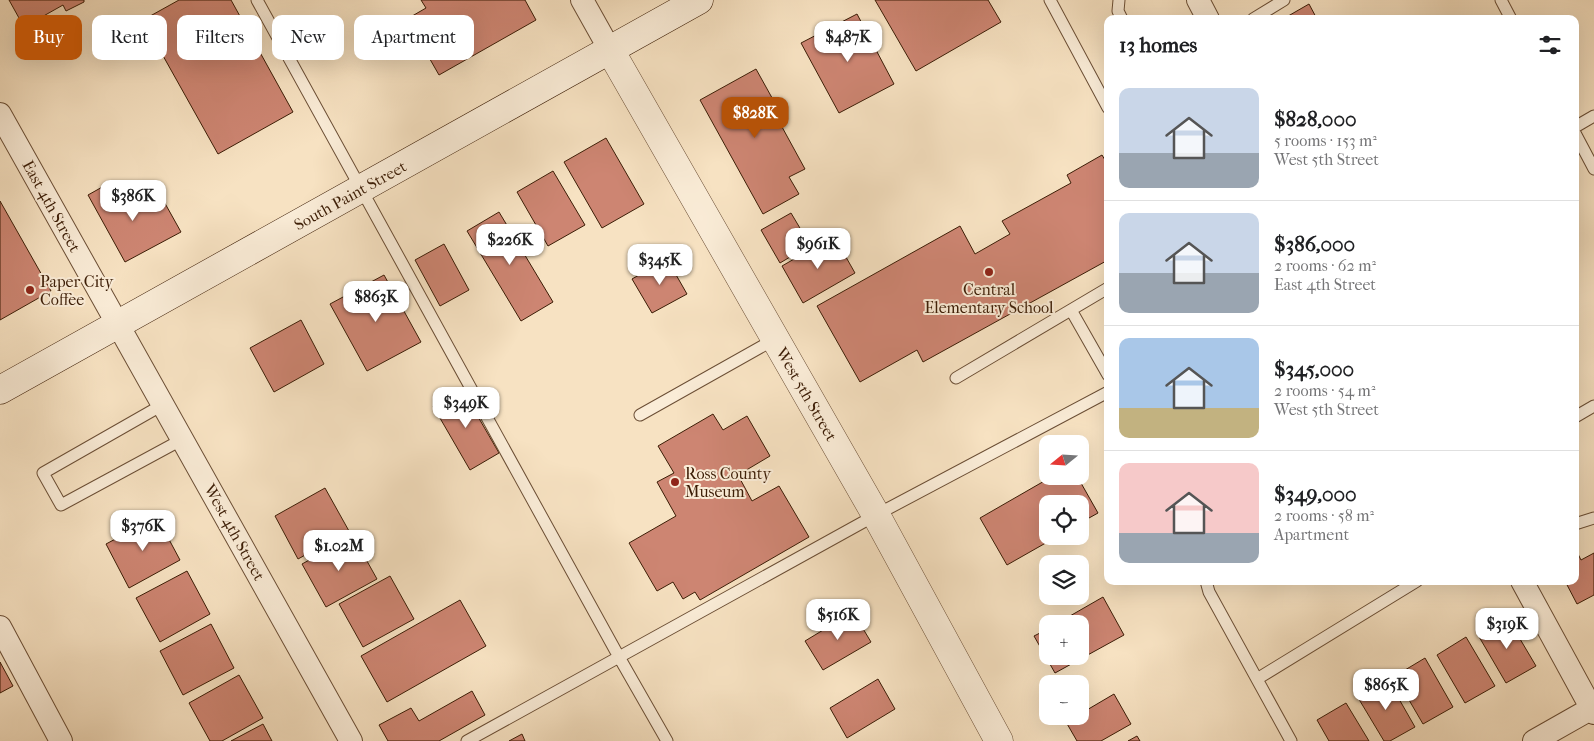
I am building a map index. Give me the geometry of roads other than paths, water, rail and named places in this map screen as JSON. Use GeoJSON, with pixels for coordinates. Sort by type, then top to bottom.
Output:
{"type":"FeatureCollection","features":[{"type":"Feature","properties":{"kind":"main road","name":"South Paint Street"},"geometry":{"type":"LineString","coordinates":[[0,390],[700,0]]}},
{"type":"Feature","properties":{"kind":"main road","name":"West 5th Street"},"geometry":{"type":"LineString","coordinates":[[610,50],[876,514],[999,741]]}},
{"type":"Feature","properties":{"kind":"street"},"geometry":{"type":"LineString","coordinates":[[582,0],[610,50]]}},
{"type":"Feature","properties":{"kind":"street"},"geometry":{"type":"LineString","coordinates":[[1198,0],[1206,15]]}},
{"type":"Feature","properties":{"kind":"street","name":"East 4th Street"},"geometry":{"type":"LineString","coordinates":[[0,114],[119,324]]}},
{"type":"Feature","properties":{"kind":"street","name":"West 4th Street"},"geometry":{"type":"LineString","coordinates":[[119,324],[351,741]]}},
{"type":"Feature","properties":{"kind":"street"},"geometry":{"type":"LineString","coordinates":[[1524,585],[1593,710],[1534,741]]}},
{"type":"Feature","properties":{"kind":"street"},"geometry":{"type":"LineString","coordinates":[[0,627],[61,741]]}},
{"type":"Feature","properties":{"kind":"lane"},"geometry":{"type":"LineString","coordinates":[[257,0],[667,741]]}},
{"type":"Feature","properties":{"kind":"lane"},"geometry":{"type":"LineString","coordinates":[[1050,0],[1104,101]]}},
{"type":"Feature","properties":{"kind":"lane"},"geometry":{"type":"LineString","coordinates":[[1120,0],[1118,11],[1120,15]]}},
{"type":"Feature","properties":{"kind":"lane"},"geometry":{"type":"LineString","coordinates":[[1260,15],[1284,0]]}},
{"type":"Feature","properties":{"kind":"lane"},"geometry":{"type":"LineString","coordinates":[[1501,0],[1509,15]]}},
{"type":"Feature","properties":{"kind":"lane"},"geometry":{"type":"LineString","coordinates":[[1579,125],[1594,116]]}},
{"type":"Feature","properties":{"kind":"lane"},"geometry":{"type":"LineString","coordinates":[[1579,141],[1594,169]]}},
{"type":"Feature","properties":{"kind":"lane"},"geometry":{"type":"LineString","coordinates":[[956,378],[1104,290]]}},
{"type":"Feature","properties":{"kind":"lane"},"geometry":{"type":"LineString","coordinates":[[1071,310],[1104,368]]}},
{"type":"Feature","properties":{"kind":"lane"},"geometry":{"type":"LineString","coordinates":[[640,414],[775,339]]}},
{"type":"Feature","properties":{"kind":"lane"},"geometry":{"type":"LineString","coordinates":[[466,741],[876,514],[1104,394]]}},
{"type":"Feature","properties":{"kind":"lane"},"geometry":{"type":"LineString","coordinates":[[164,404],[43,473],[60,505],[183,439]]}},
{"type":"Feature","properties":{"kind":"lane"},"geometry":{"type":"LineString","coordinates":[[1579,415],[1594,406]]}},
{"type":"Feature","properties":{"kind":"lane"},"geometry":{"type":"LineString","coordinates":[[1579,523],[1594,518]]}},
{"type":"Feature","properties":{"kind":"lane"},"geometry":{"type":"LineString","coordinates":[[1207,585],[1209,592],[1291,741]]}},
{"type":"Feature","properties":{"kind":"lane"},"geometry":{"type":"LineString","coordinates":[[1257,679],[1410,585]]}},
{"type":"Feature","properties":{"kind":"place","name":"Central Elementary School"},"geometry":{"type":"Point","coordinates":[989,272]}},
{"type":"Feature","properties":{"kind":"place","name":"Paper City Coffee"},"geometry":{"type":"Point","coordinates":[30,290]}},
{"type":"Feature","properties":{"kind":"place","name":"Ross County Museum"},"geometry":{"type":"Point","coordinates":[675,482]}}]}
